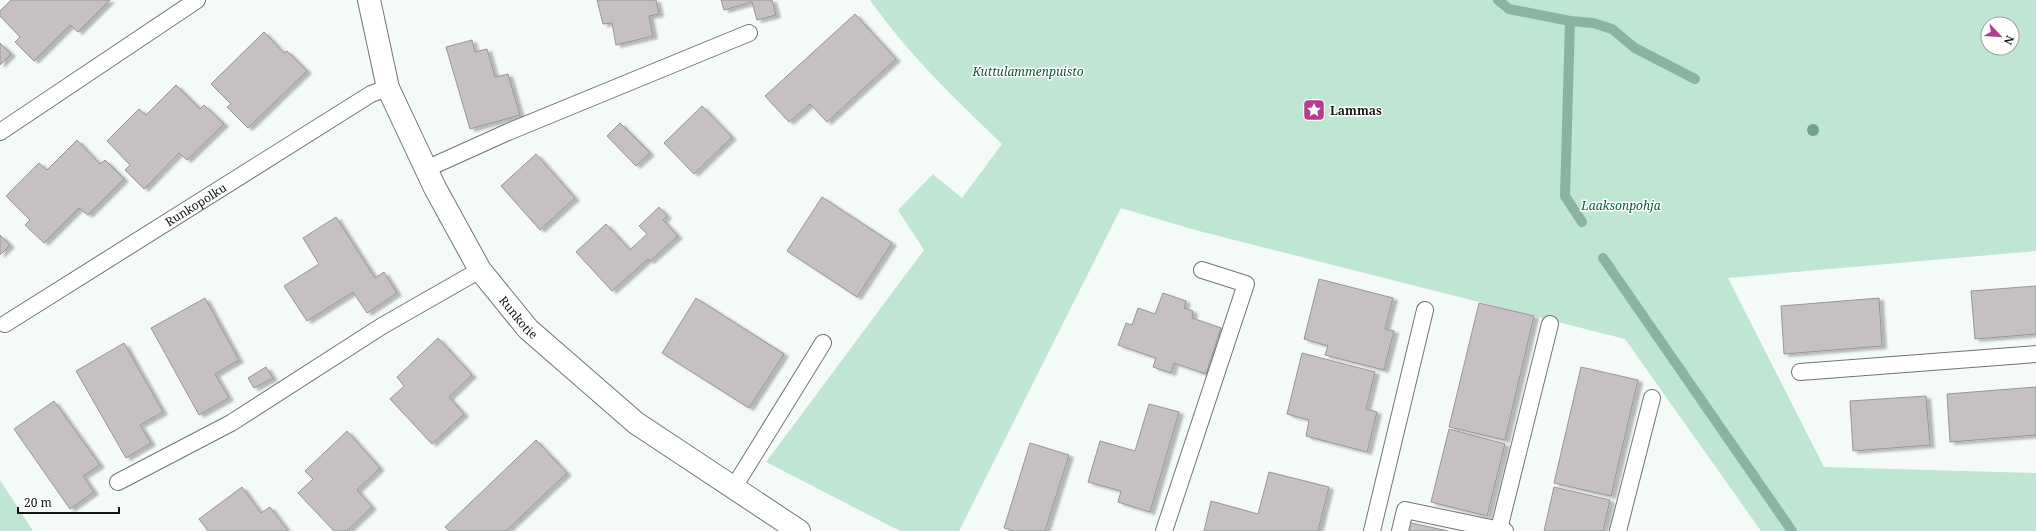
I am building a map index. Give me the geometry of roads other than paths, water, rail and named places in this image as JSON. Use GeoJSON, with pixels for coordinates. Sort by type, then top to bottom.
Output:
{"type":"FeatureCollection","features":[{"type":"Feature","properties":{"kind":"street","name":"Runkotie"},"geometry":{"type":"LineString","coordinates":[[369,0],[388,88],[426,169],[480,270],[528,329],[636,424],[799,531]]}},
{"type":"Feature","properties":{"kind":"lane"},"geometry":{"type":"LineString","coordinates":[[0,132],[197,0]]}},
{"type":"Feature","properties":{"kind":"lane"},"geometry":{"type":"LineString","coordinates":[[426,169],[508,132],[749,34]]}},
{"type":"Feature","properties":{"kind":"lane","name":"Runkopolku"},"geometry":{"type":"LineString","coordinates":[[5,324],[371,94],[388,88]]}},
{"type":"Feature","properties":{"kind":"lane"},"geometry":{"type":"LineString","coordinates":[[118,482],[231,423],[382,326],[480,270]]}},
{"type":"Feature","properties":{"kind":"lane"},"geometry":{"type":"LineString","coordinates":[[1164,531],[1246,284],[1202,270]]}},
{"type":"Feature","properties":{"kind":"lane"},"geometry":{"type":"LineString","coordinates":[[1372,531],[1425,310]]}},
{"type":"Feature","properties":{"kind":"lane"},"geometry":{"type":"LineString","coordinates":[[1400,531],[1405,510],[1502,530],[1550,324]]}},
{"type":"Feature","properties":{"kind":"lane"},"geometry":{"type":"LineString","coordinates":[[734,487],[823,343]]}},
{"type":"Feature","properties":{"kind":"lane"},"geometry":{"type":"LineString","coordinates":[[1800,372],[2036,354]]}},
{"type":"Feature","properties":{"kind":"lane"},"geometry":{"type":"LineString","coordinates":[[1618,531],[1652,398]]}},
{"type":"Feature","properties":{"kind":"waterway"},"geometry":{"type":"LineString","coordinates":[[1498,0],[1509,9],[1570,21],[1565,196],[1582,222]]}},
{"type":"Feature","properties":{"kind":"waterway"},"geometry":{"type":"LineString","coordinates":[[1570,21],[1593,23],[1612,29],[1635,48],[1695,79]]}},
{"type":"Feature","properties":{"kind":"waterway"},"geometry":{"type":"LineString","coordinates":[[1603,258],[1792,531]]}},
{"type":"Feature","properties":{"kind":"place","name":"Lammas"},"geometry":{"type":"Point","coordinates":[1314,110]}},
{"type":"Feature","properties":{"kind":"park label","name":"Kuttulammenpuisto"},"geometry":{"type":"Point","coordinates":[1028,71]}},
{"type":"Feature","properties":{"kind":"park label","name":"Laaksonpohja"},"geometry":{"type":"Point","coordinates":[1621,205]}}]}
